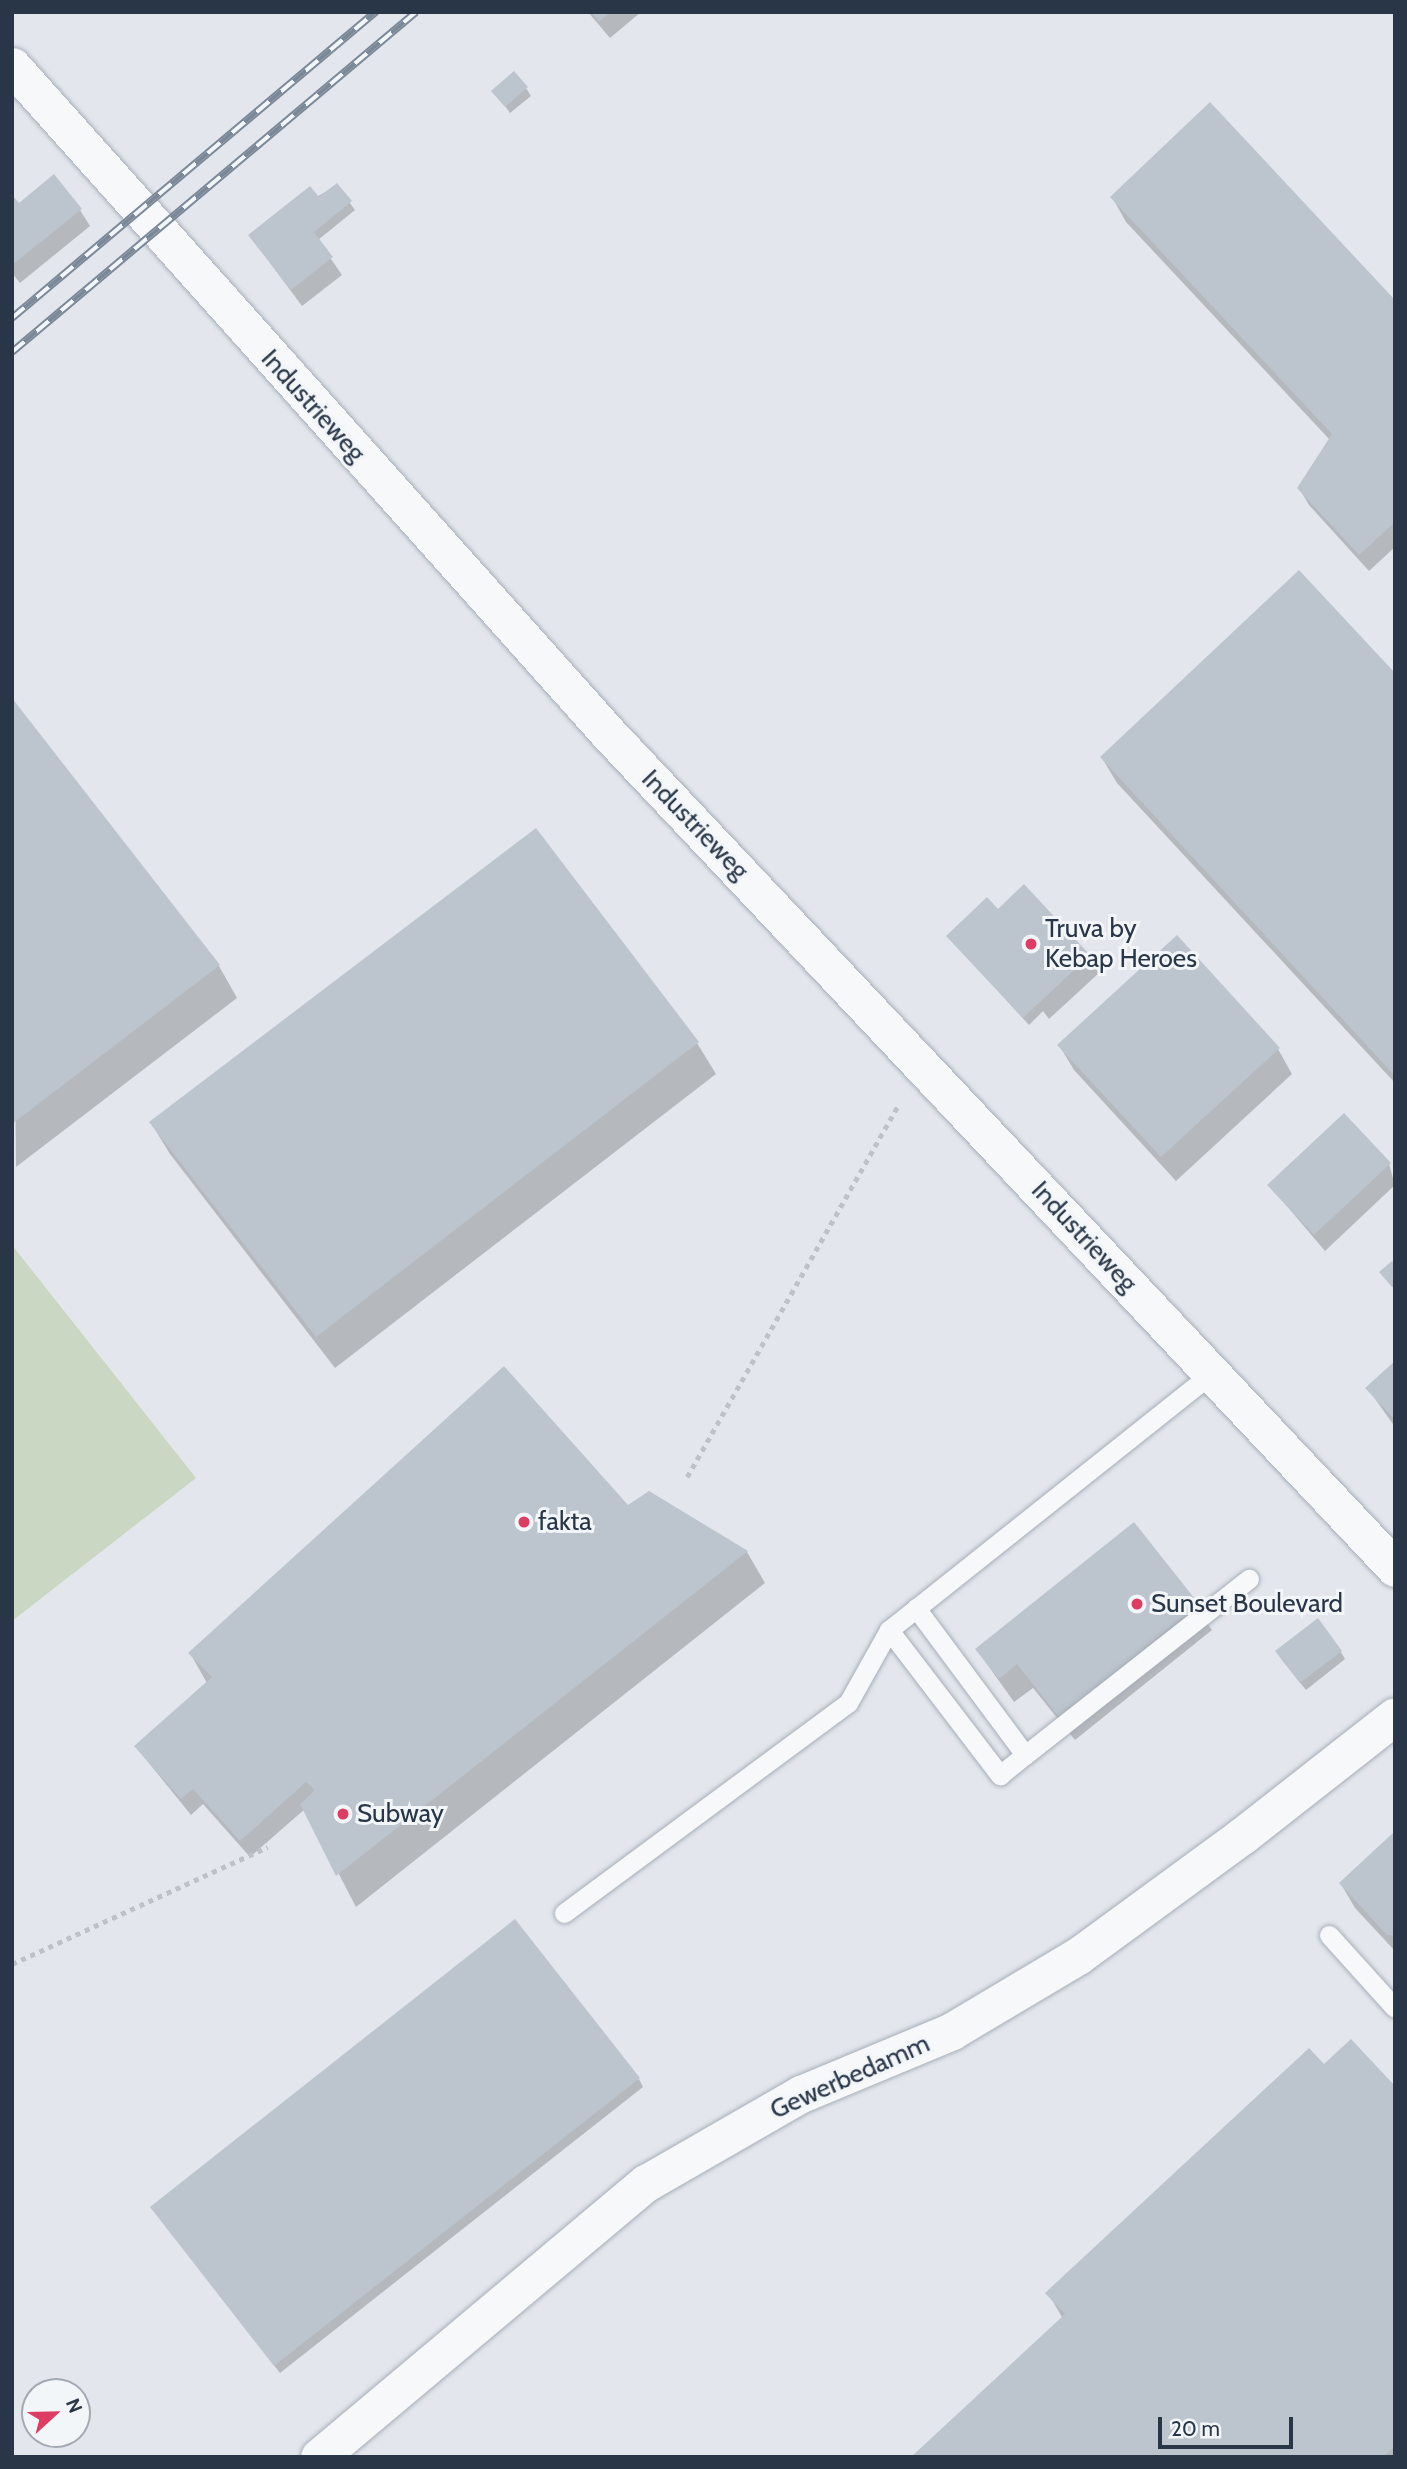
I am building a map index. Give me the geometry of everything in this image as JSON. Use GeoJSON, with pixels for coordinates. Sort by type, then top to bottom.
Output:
{"type":"FeatureCollection","features":[{"type":"Feature","properties":{"kind":"street","name":"Industrieweg"},"geometry":{"type":"LineString","coordinates":[[12,66],[607,732],[1395,1568]]}},
{"type":"Feature","properties":{"kind":"street","name":"Gewerbedamm"},"geometry":{"type":"LineString","coordinates":[[319,2457],[646,2183],[801,2094],[952,2031],[1078,1956],[1242,1836],[1395,1716]]}},
{"type":"Feature","properties":{"kind":"lane"},"geometry":{"type":"LineString","coordinates":[[564,1913],[848,1703],[889,1630],[1212,1373]]}},
{"type":"Feature","properties":{"kind":"lane"},"geometry":{"type":"LineString","coordinates":[[889,1630],[1000,1775],[1249,1579]]}},
{"type":"Feature","properties":{"kind":"lane"},"geometry":{"type":"LineString","coordinates":[[916,1608],[1025,1755]]}},
{"type":"Feature","properties":{"kind":"lane"},"geometry":{"type":"LineString","coordinates":[[1329,1935],[1395,2008]]}},
{"type":"Feature","properties":{"kind":"path"},"geometry":{"type":"LineString","coordinates":[[687,1477],[921,1064]]}},
{"type":"Feature","properties":{"kind":"path"},"geometry":{"type":"LineString","coordinates":[[12,1964],[268,1847]]}},
{"type":"Feature","properties":{"kind":"green space"},"geometry":{"type":"Polygon","coordinates":[[[12,1245],[196,1478],[12,1621],[12,1245]]]}},
{"type":"Feature","properties":{"kind":"building"},"geometry":{"type":"Polygon","coordinates":[[[591,12],[611,12],[599,22],[591,12]]]}},
{"type":"Feature","properties":{"kind":"building"},"geometry":{"type":"Polygon","coordinates":[[[514,71],[528,87],[505,107],[491,91],[514,71]]]}},
{"type":"Feature","properties":{"kind":"building"},"geometry":{"type":"Polygon","coordinates":[[[1210,102],[1395,300],[1395,522],[1359,555],[1297,488],[1332,434],[1110,197],[1210,102]]]}},
{"type":"Feature","properties":{"kind":"building"},"geometry":{"type":"Polygon","coordinates":[[[54,174],[82,209],[12,265],[12,195],[19,203],[54,174]]]}},
{"type":"Feature","properties":{"kind":"building"},"geometry":{"type":"Polygon","coordinates":[[[337,183],[352,201],[314,232],[333,257],[291,290],[248,235],[310,186],[319,197],[337,183]]]}},
{"type":"Feature","properties":{"kind":"building"},"geometry":{"type":"Polygon","coordinates":[[[1299,570],[1395,673],[1395,1076],[1100,757],[1299,570]]]}},
{"type":"Feature","properties":{"kind":"building"},"geometry":{"type":"Polygon","coordinates":[[[12,698],[220,965],[12,1124],[12,698]]]}},
{"type":"Feature","properties":{"kind":"building"},"geometry":{"type":"Polygon","coordinates":[[[536,828],[699,1042],[316,1337],[149,1122],[536,828]]]}},
{"type":"Feature","properties":{"kind":"building","name":"Truva by Kebap Heroes"},"geometry":{"type":"Polygon","coordinates":[[[1024,884],[1090,955],[1023,1018],[946,936],[987,897],[998,909],[1024,884]]]}},
{"type":"Feature","properties":{"kind":"building"},"geometry":{"type":"Polygon","coordinates":[[[1177,935],[1280,1048],[1161,1157],[1057,1045],[1177,935]]]}},
{"type":"Feature","properties":{"kind":"building"},"geometry":{"type":"Polygon","coordinates":[[[1344,1113],[1391,1163],[1314,1235],[1267,1185],[1344,1113]]]}},
{"type":"Feature","properties":{"kind":"building"},"geometry":{"type":"Polygon","coordinates":[[[1392,1261],[1395,1264],[1392,1287],[1379,1272],[1392,1261]]]}},
{"type":"Feature","properties":{"kind":"building"},"geometry":{"type":"Polygon","coordinates":[[[1395,1361],[1395,1420],[1365,1388],[1395,1361]]]}},
{"type":"Feature","properties":{"kind":"building"},"geometry":{"type":"Polygon","coordinates":[[[504,1366],[628,1505],[649,1491],[748,1551],[336,1876],[300,1804],[315,1790],[306,1782],[240,1841],[193,1789],[181,1799],[134,1746],[212,1677],[188,1653],[504,1366]]]}},
{"type":"Feature","properties":{"kind":"building"},"geometry":{"type":"Polygon","coordinates":[[[1134,1522],[1199,1604],[1059,1717],[1017,1664],[999,1679],[975,1649],[1134,1522]]]}},
{"type":"Feature","properties":{"kind":"building"},"geometry":{"type":"Polygon","coordinates":[[[1318,1618],[1342,1651],[1300,1683],[1275,1651],[1318,1618]]]}},
{"type":"Feature","properties":{"kind":"building"},"geometry":{"type":"Polygon","coordinates":[[[1395,1831],[1395,1936],[1387,1935],[1339,1883],[1395,1831]]]}},
{"type":"Feature","properties":{"kind":"building"},"geometry":{"type":"Polygon","coordinates":[[[515,1919],[640,2078],[274,2366],[150,2207],[515,1919]]]}},
{"type":"Feature","properties":{"kind":"building"},"geometry":{"type":"Polygon","coordinates":[[[1351,2039],[1395,2086],[1395,2446],[1383,2457],[911,2457],[1065,2314],[1045,2293],[1309,2048],[1324,2064],[1351,2039]]]}},
{"type":"Feature","properties":{"kind":"railway"},"geometry":{"type":"LineString","coordinates":[[12,318],[376,12]]}},
{"type":"Feature","properties":{"kind":"railway"},"geometry":{"type":"LineString","coordinates":[[12,352],[416,12]]}},
{"type":"Feature","properties":{"kind":"place","name":"Truva by Kebap Heroes"},"geometry":{"type":"Point","coordinates":[1031,944]}},
{"type":"Feature","properties":{"kind":"place","name":"fakta"},"geometry":{"type":"Point","coordinates":[524,1522]}},
{"type":"Feature","properties":{"kind":"place","name":"Sunset Boulevard"},"geometry":{"type":"Point","coordinates":[1137,1604]}},
{"type":"Feature","properties":{"kind":"place","name":"Subway"},"geometry":{"type":"Point","coordinates":[343,1814]}}]}
